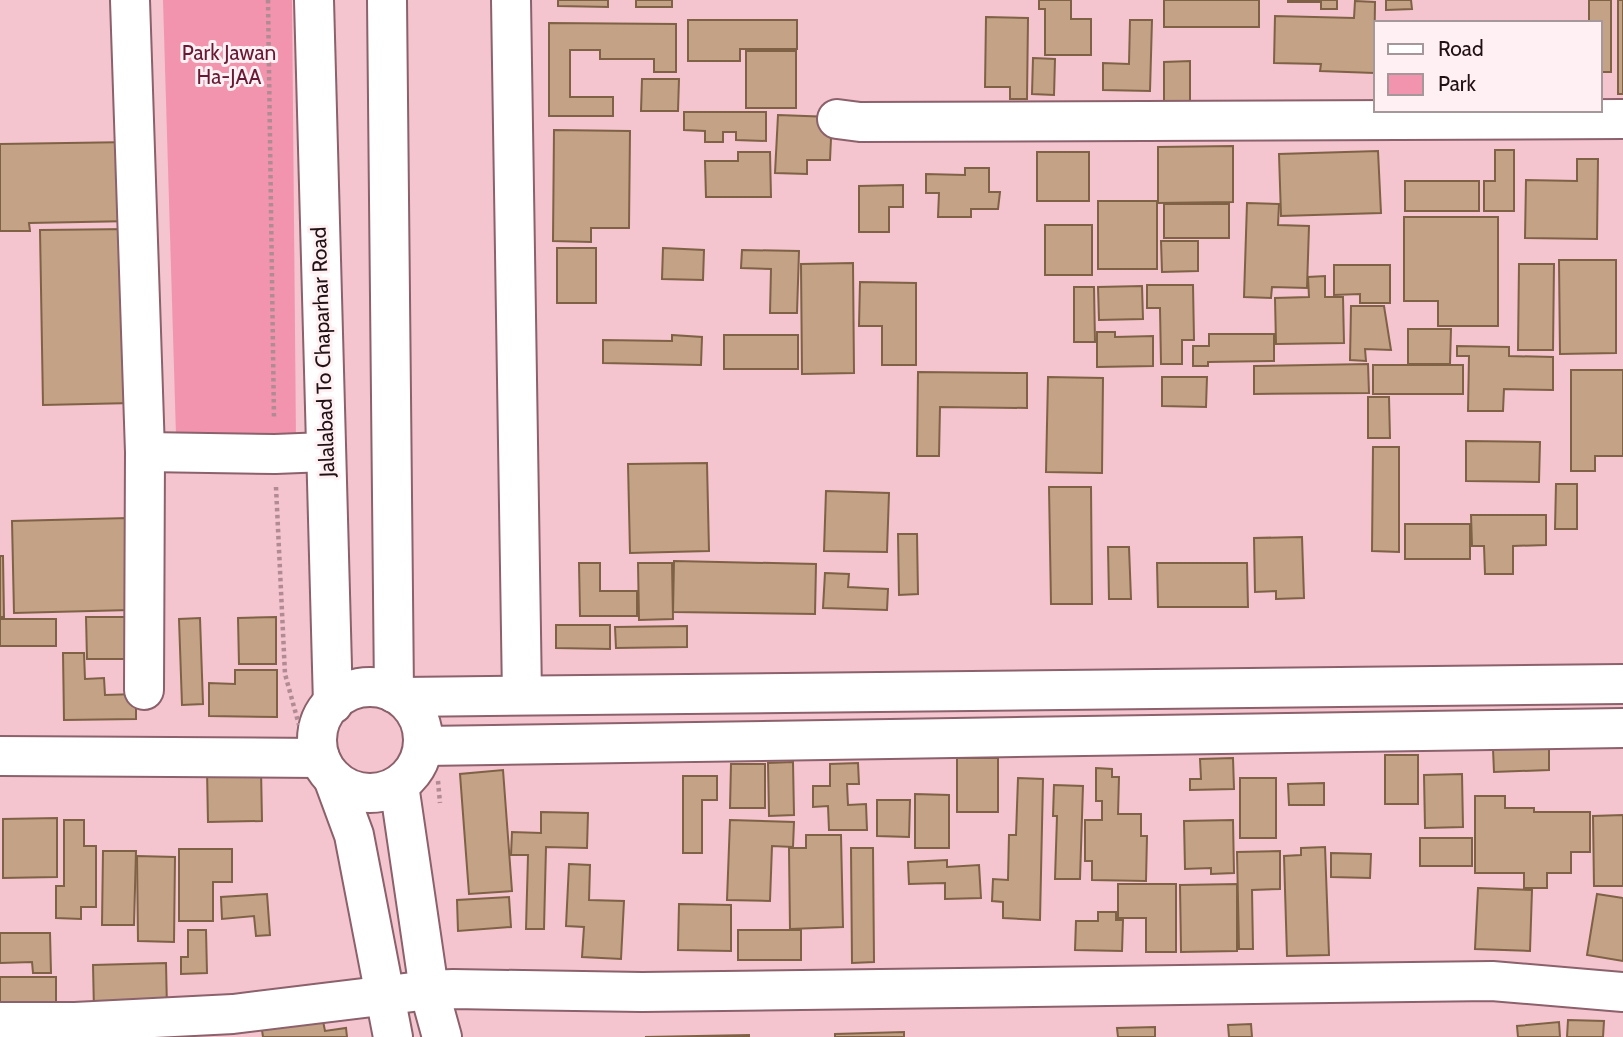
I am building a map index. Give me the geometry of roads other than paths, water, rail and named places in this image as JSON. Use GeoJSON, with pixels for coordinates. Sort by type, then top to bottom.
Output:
{"type":"FeatureCollection","features":[{"type":"Feature","properties":{"kind":"street"},"geometry":{"type":"LineString","coordinates":[[130,0],[145,452],[144,690]]}},
{"type":"Feature","properties":{"kind":"street","name":"Jalalabad To Chaparhar Road"},"geometry":{"type":"LineString","coordinates":[[314,0],[333,704]]}},
{"type":"Feature","properties":{"kind":"street"},"geometry":{"type":"LineString","coordinates":[[387,0],[398,695]]}},
{"type":"Feature","properties":{"kind":"street"},"geometry":{"type":"LineString","coordinates":[[512,0],[522,695]]}},
{"type":"Feature","properties":{"kind":"street"},"geometry":{"type":"LineString","coordinates":[[837,119],[860,122],[1623,119]]}},
{"type":"Feature","properties":{"kind":"street"},"geometry":{"type":"LineString","coordinates":[[145,452],[326,452]]}},
{"type":"Feature","properties":{"kind":"street"},"geometry":{"type":"LineString","coordinates":[[398,695],[1623,684]]}},
{"type":"Feature","properties":{"kind":"street"},"geometry":{"type":"LineString","coordinates":[[0,756],[326,768],[353,791],[377,793],[399,785],[416,768],[424,746],[421,722],[398,695],[388,690],[364,687],[341,695],[325,712],[317,734],[326,768],[354,835],[393,1037]]}},
{"type":"Feature","properties":{"kind":"street"},"geometry":{"type":"LineString","coordinates":[[424,746],[1623,728]]}},
{"type":"Feature","properties":{"kind":"street"},"geometry":{"type":"LineString","coordinates":[[399,785],[429,989],[442,1037]]}},
{"type":"Feature","properties":{"kind":"street"},"geometry":{"type":"LineString","coordinates":[[0,1022],[234,1026],[429,989],[642,992],[1492,981],[1623,992]]}},
{"type":"Feature","properties":{"kind":"park label","name":"Park Jawan Ha-JAA"},"geometry":{"type":"Point","coordinates":[229,65]}}]}
